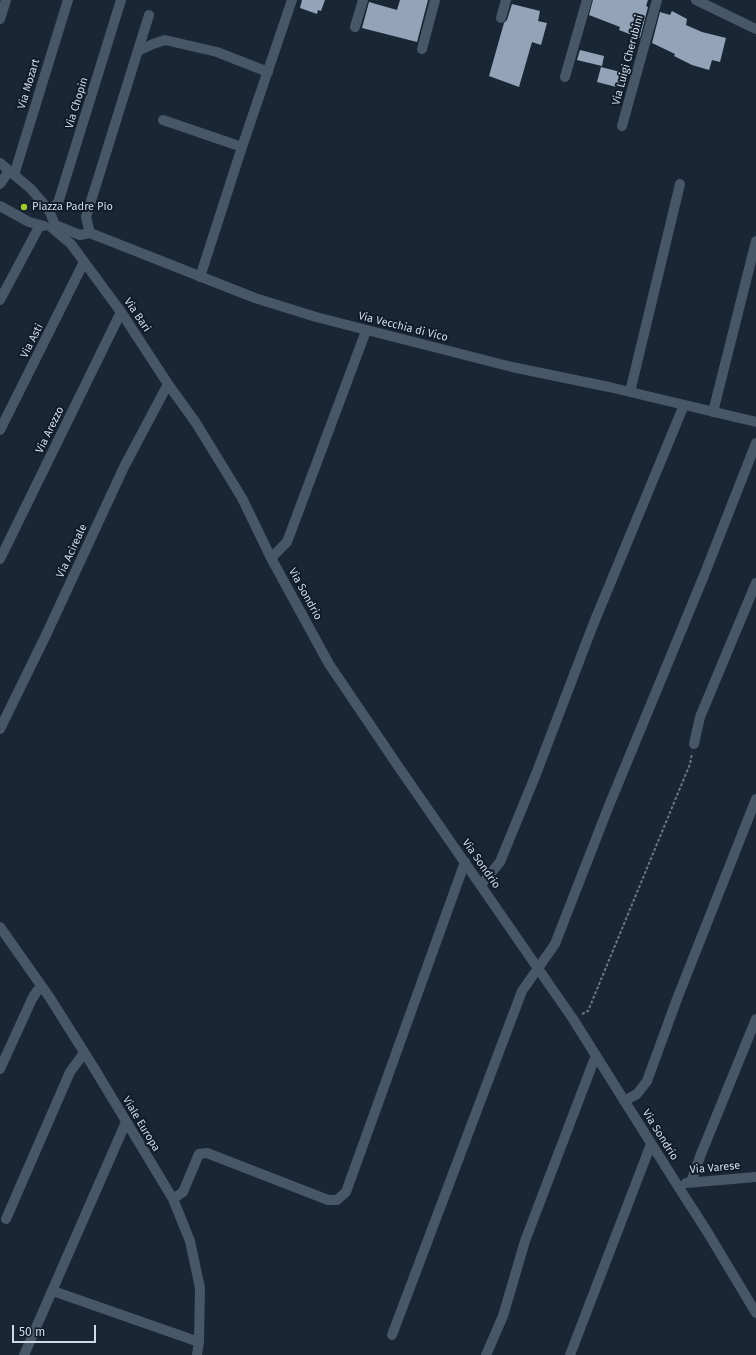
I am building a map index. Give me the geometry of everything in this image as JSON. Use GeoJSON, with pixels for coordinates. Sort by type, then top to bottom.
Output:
{"type":"FeatureCollection","features":[{"type":"Feature","properties":{"kind":"street"},"geometry":{"type":"LineString","coordinates":[[0,19],[6,0]]}},
{"type":"Feature","properties":{"kind":"street","name":"Via Mozart"},"geometry":{"type":"LineString","coordinates":[[0,184],[11,173],[68,0]]}},
{"type":"Feature","properties":{"kind":"street","name":"Via Chopin"},"geometry":{"type":"LineString","coordinates":[[49,210],[58,203],[121,0]]}},
{"type":"Feature","properties":{"kind":"street"},"geometry":{"type":"LineString","coordinates":[[200,277],[292,0]]}},
{"type":"Feature","properties":{"kind":"street"},"geometry":{"type":"LineString","coordinates":[[355,27],[363,0]]}},
{"type":"Feature","properties":{"kind":"street"},"geometry":{"type":"LineString","coordinates":[[422,49],[435,0]]}},
{"type":"Feature","properties":{"kind":"street"},"geometry":{"type":"LineString","coordinates":[[501,18],[506,0]]}},
{"type":"Feature","properties":{"kind":"street"},"geometry":{"type":"LineString","coordinates":[[565,77],[587,0]]}},
{"type":"Feature","properties":{"kind":"street","name":"Via Luigi Cherubini"},"geometry":{"type":"LineString","coordinates":[[622,126],[657,0]]}},
{"type":"Feature","properties":{"kind":"street"},"geometry":{"type":"LineString","coordinates":[[696,0],[756,29]]}},
{"type":"Feature","properties":{"kind":"street"},"geometry":{"type":"LineString","coordinates":[[90,233],[86,217],[149,16]]}},
{"type":"Feature","properties":{"kind":"street"},"geometry":{"type":"LineString","coordinates":[[138,51],[165,40],[217,52],[268,72]]}},
{"type":"Feature","properties":{"kind":"street"},"geometry":{"type":"LineString","coordinates":[[163,120],[242,147]]}},
{"type":"Feature","properties":{"kind":"street","name":"Via Bari"},"geometry":{"type":"LineString","coordinates":[[0,163],[31,189],[49,210],[53,226],[71,244],[122,312],[168,384],[196,423]]}},
{"type":"Feature","properties":{"kind":"street"},"geometry":{"type":"LineString","coordinates":[[630,392],[680,184]]}},
{"type":"Feature","properties":{"kind":"street","name":"Via Vecchia di Vico"},"geometry":{"type":"LineString","coordinates":[[0,206],[29,222],[53,226],[80,235],[90,233],[255,298],[366,331],[512,367],[684,404],[756,422]]}},
{"type":"Feature","properties":{"kind":"street"},"geometry":{"type":"LineString","coordinates":[[0,300],[40,225]]}},
{"type":"Feature","properties":{"kind":"street"},"geometry":{"type":"LineString","coordinates":[[713,412],[756,241]]}},
{"type":"Feature","properties":{"kind":"street","name":"Via Asti"},"geometry":{"type":"LineString","coordinates":[[0,430],[84,262]]}},
{"type":"Feature","properties":{"kind":"street","name":"Via Arezzo"},"geometry":{"type":"LineString","coordinates":[[0,559],[122,312]]}},
{"type":"Feature","properties":{"kind":"street"},"geometry":{"type":"LineString","coordinates":[[271,558],[287,542],[366,331]]}},
{"type":"Feature","properties":{"kind":"street","name":"Via Acireale"},"geometry":{"type":"LineString","coordinates":[[0,729],[46,635],[124,467],[168,384]]}},
{"type":"Feature","properties":{"kind":"street"},"geometry":{"type":"LineString","coordinates":[[481,885],[500,862],[536,774],[593,625],[684,404]]}},
{"type":"Feature","properties":{"kind":"street","name":"Via Sondrio"},"geometry":{"type":"LineString","coordinates":[[196,423],[242,498],[271,558],[329,664],[573,1019],[708,1233],[756,1313]]}},
{"type":"Feature","properties":{"kind":"street"},"geometry":{"type":"LineString","coordinates":[[392,1335],[522,991],[555,944],[608,808],[703,578],[756,443]]}},
{"type":"Feature","properties":{"kind":"street"},"geometry":{"type":"LineString","coordinates":[[694,744],[700,717],[756,583]]}},
{"type":"Feature","properties":{"kind":"street"},"geometry":{"type":"LineString","coordinates":[[624,1101],[637,1094],[647,1081],[677,999],[756,799]]}},
{"type":"Feature","properties":{"kind":"street"},"geometry":{"type":"LineString","coordinates":[[172,1199],[183,1192],[199,1154],[207,1153],[328,1200],[337,1200],[346,1192],[465,862]]}},
{"type":"Feature","properties":{"kind":"street","name":"Viale Europa"},"geometry":{"type":"LineString","coordinates":[[0,927],[42,987],[84,1053],[172,1199],[190,1241],[200,1288],[199,1342],[197,1355]]}},
{"type":"Feature","properties":{"kind":"street"},"geometry":{"type":"LineString","coordinates":[[0,1069],[32,999],[37,991],[42,987]]}},
{"type":"Feature","properties":{"kind":"street"},"geometry":{"type":"LineString","coordinates":[[691,1182],[756,1019]]}},
{"type":"Feature","properties":{"kind":"street"},"geometry":{"type":"LineString","coordinates":[[6,1219],[70,1072],[84,1053]]}},
{"type":"Feature","properties":{"kind":"street"},"geometry":{"type":"LineString","coordinates":[[486,1355],[503,1316],[525,1241],[596,1055]]}},
{"type":"Feature","properties":{"kind":"street"},"geometry":{"type":"LineString","coordinates":[[25,1355],[126,1122]]}},
{"type":"Feature","properties":{"kind":"street"},"geometry":{"type":"LineString","coordinates":[[570,1355],[651,1144]]}},
{"type":"Feature","properties":{"kind":"street","name":"Via Varese"},"geometry":{"type":"LineString","coordinates":[[676,1184],[756,1177]]}},
{"type":"Feature","properties":{"kind":"street"},"geometry":{"type":"LineString","coordinates":[[53,1291],[199,1342]]}},
{"type":"Feature","properties":{"kind":"path"},"geometry":{"type":"LineString","coordinates":[[573,1019],[588,1011],[690,764],[694,744]]}},
{"type":"Feature","properties":{"kind":"building"},"geometry":{"type":"Polygon","coordinates":[[[302,0],[325,0],[321,11],[318,10],[317,14],[300,8],[302,0]]]}},
{"type":"Feature","properties":{"kind":"building"},"geometry":{"type":"Polygon","coordinates":[[[400,0],[428,0],[417,42],[362,28],[369,2],[397,10],[400,0]]]}},
{"type":"Feature","properties":{"kind":"building"},"geometry":{"type":"Polygon","coordinates":[[[593,0],[648,0],[646,6],[648,7],[640,38],[619,30],[620,27],[589,15],[593,0]]]}},
{"type":"Feature","properties":{"kind":"building"},"geometry":{"type":"Polygon","coordinates":[[[512,4],[540,11],[538,21],[547,23],[541,45],[532,42],[519,87],[489,76],[504,23],[507,20],[512,4]]]}},
{"type":"Feature","properties":{"kind":"building"},"geometry":{"type":"Polygon","coordinates":[[[672,11],[687,19],[686,25],[702,32],[726,38],[720,62],[712,60],[709,70],[692,65],[674,56],[675,54],[652,43],[660,12],[670,15],[672,11]]]}},
{"type":"Feature","properties":{"kind":"building"},"geometry":{"type":"Polygon","coordinates":[[[580,50],[604,56],[602,66],[577,60],[580,50]]]}},
{"type":"Feature","properties":{"kind":"building"},"geometry":{"type":"Polygon","coordinates":[[[601,67],[628,74],[624,89],[597,82],[601,67]]]}},
{"type":"Feature","properties":{"kind":"place","name":"Piazza Padre Pio"},"geometry":{"type":"Point","coordinates":[24,207]}}]}
